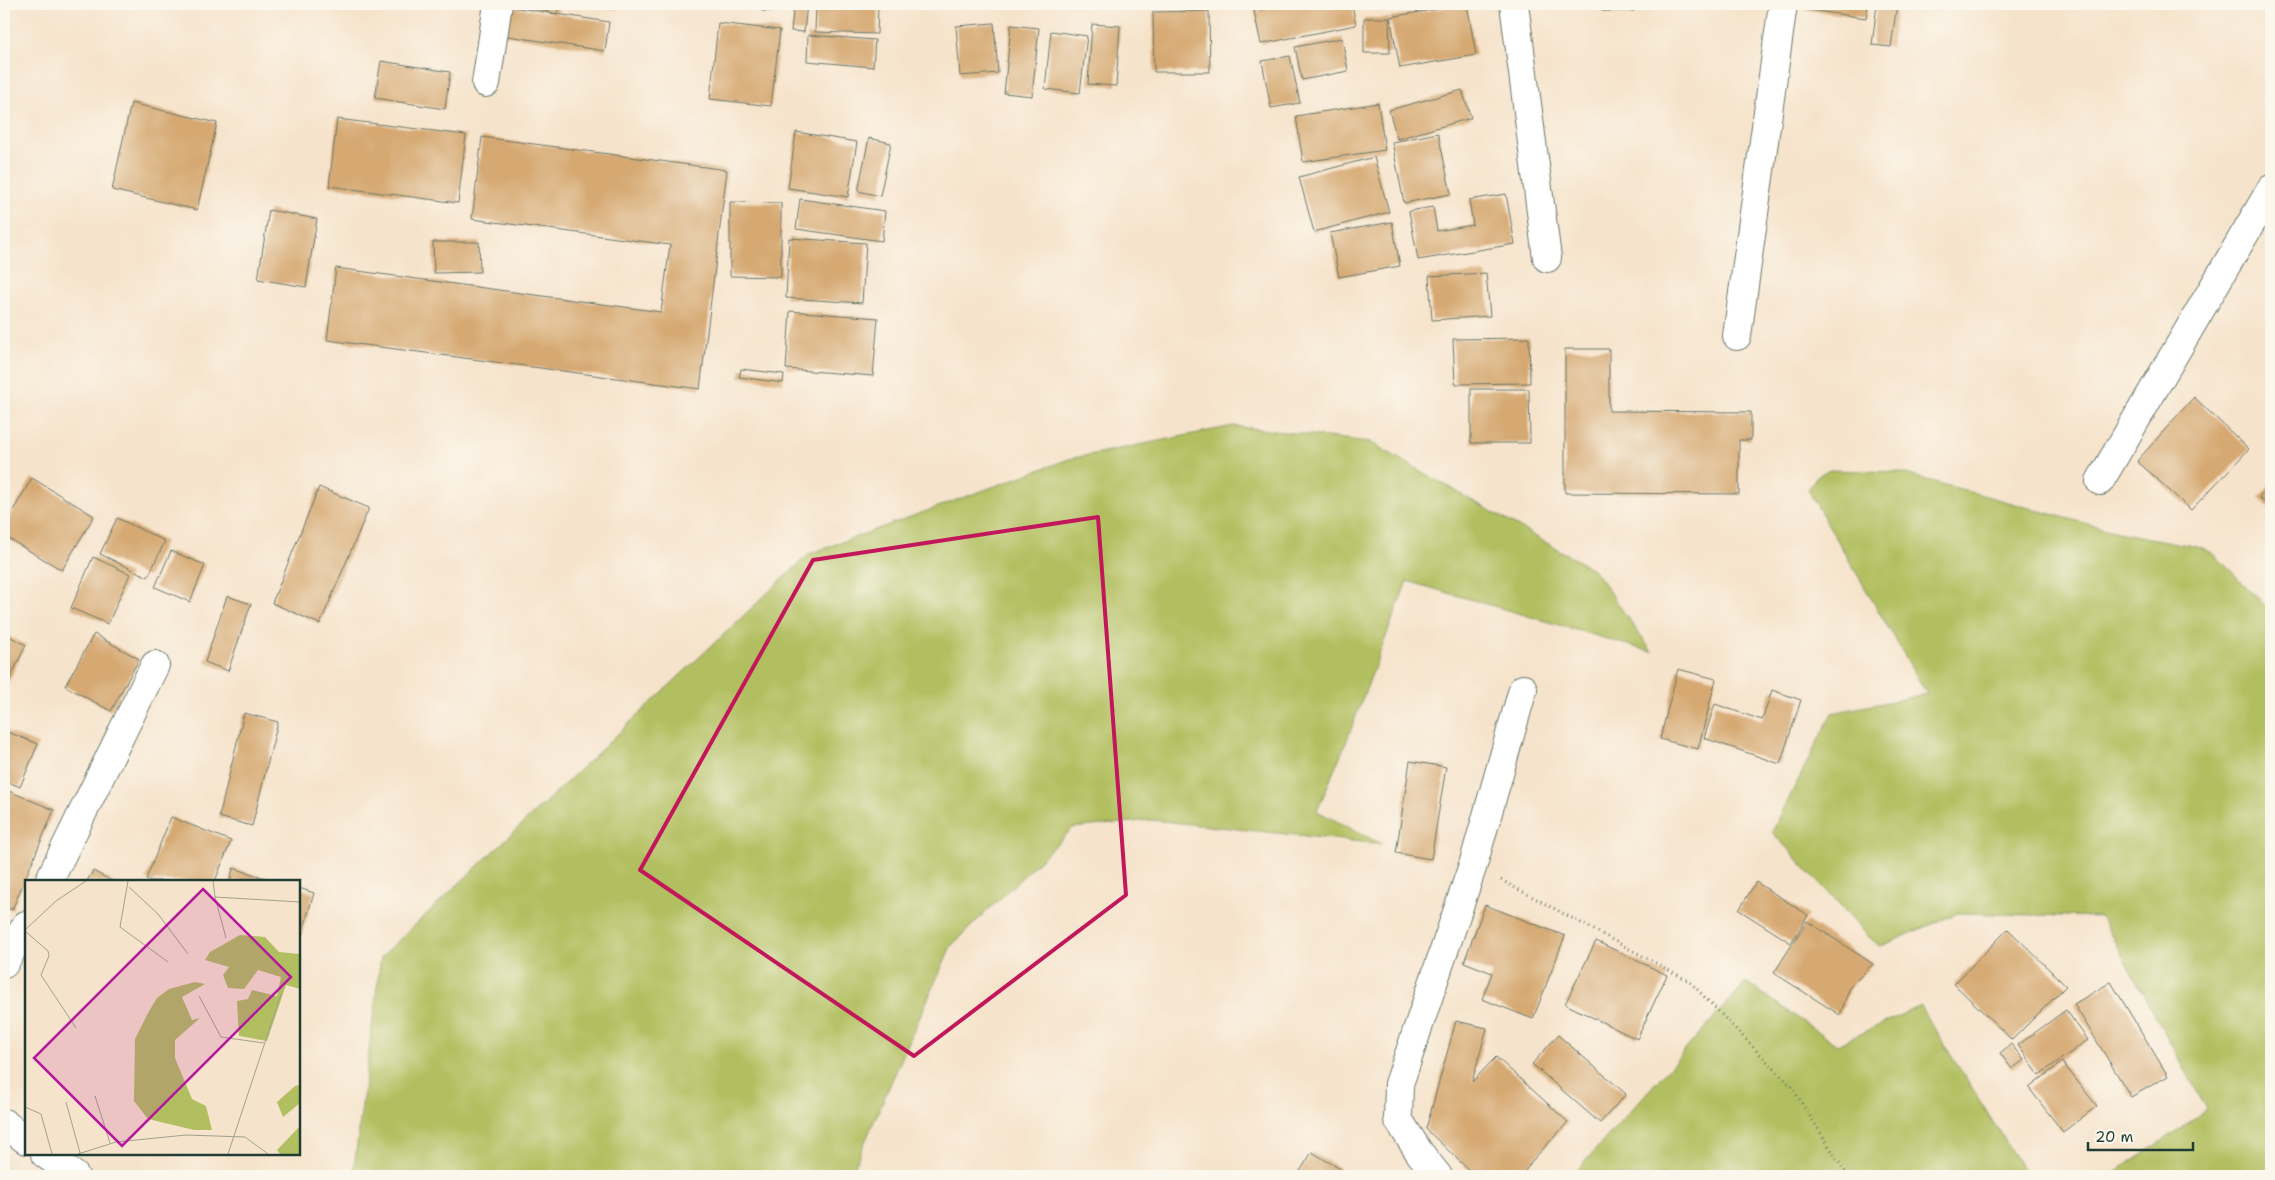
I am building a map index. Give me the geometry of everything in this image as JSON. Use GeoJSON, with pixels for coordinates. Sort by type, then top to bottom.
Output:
{"type":"FeatureCollection","features":[{"type":"Feature","properties":{"kind":"street"},"geometry":{"type":"LineString","coordinates":[[486,83],[498,4]]}},
{"type":"Feature","properties":{"kind":"street"},"geometry":{"type":"LineString","coordinates":[[1514,4],[1546,258]]}},
{"type":"Feature","properties":{"kind":"street"},"geometry":{"type":"LineString","coordinates":[[1737,336],[1783,4]]}},
{"type":"Feature","properties":{"kind":"street"},"geometry":{"type":"LineString","coordinates":[[2100,481],[2271,189]]}},
{"type":"Feature","properties":{"kind":"street"},"geometry":{"type":"LineString","coordinates":[[49,880],[155,665]]}},
{"type":"Feature","properties":{"kind":"street"},"geometry":{"type":"LineString","coordinates":[[1438,1176],[1419,1152],[1398,1119],[1399,1084],[1473,866],[1523,689]]}},
{"type":"Feature","properties":{"kind":"street"},"geometry":{"type":"LineString","coordinates":[[4,964],[25,927]]}},
{"type":"Feature","properties":{"kind":"street"},"geometry":{"type":"LineString","coordinates":[[4,1123],[25,1139]]}},
{"type":"Feature","properties":{"kind":"street"},"geometry":{"type":"LineString","coordinates":[[45,1155],[75,1176]]}},
{"type":"Feature","properties":{"kind":"path"},"geometry":{"type":"LineString","coordinates":[[1473,866],[1689,981],[1791,1086],[1848,1176]]}},
{"type":"Feature","properties":{"kind":"highlighted area"},"geometry":{"type":"Polygon","coordinates":[[[1098,517],[1126,895],[914,1056],[640,870],[813,560],[1098,517]]]}},
{"type":"Feature","properties":{"kind":"green space"},"geometry":{"type":"Polygon","coordinates":[[[1233,426],[1370,442],[1594,570],[1652,652],[1407,581],[1347,740],[1317,811],[1381,844],[1152,820],[1073,828],[951,946],[850,1176],[353,1176],[381,957],[809,554],[1069,459],[1233,426]]]}},
{"type":"Feature","properties":{"kind":"green space"},"geometry":{"type":"Polygon","coordinates":[[[1828,470],[1898,472],[2117,532],[2198,547],[2213,553],[2271,611],[2271,1176],[2110,1176],[2207,1110],[2101,917],[1958,913],[1879,947],[1772,832],[1832,713],[1927,694],[1808,490],[1816,477],[1828,470]]]}},
{"type":"Feature","properties":{"kind":"green space"},"geometry":{"type":"Polygon","coordinates":[[[1746,982],[1837,1045],[1920,1006],[2027,1176],[1572,1176],[1746,982]]]}},
{"type":"Feature","properties":{"kind":"building"},"geometry":{"type":"Polygon","coordinates":[[[521,4],[560,4],[557,14],[521,4]]]}},
{"type":"Feature","properties":{"kind":"building"},"geometry":{"type":"Polygon","coordinates":[[[582,4],[618,4],[617,9],[582,4]]]}},
{"type":"Feature","properties":{"kind":"building"},"geometry":{"type":"Polygon","coordinates":[[[700,4],[756,4],[756,7],[700,6],[700,4]]]}},
{"type":"Feature","properties":{"kind":"building"},"geometry":{"type":"Polygon","coordinates":[[[763,4],[778,4],[777,11],[762,11],[763,4]]]}},
{"type":"Feature","properties":{"kind":"building"},"geometry":{"type":"Polygon","coordinates":[[[794,4],[807,4],[804,32],[791,31],[794,4]]]}},
{"type":"Feature","properties":{"kind":"building"},"geometry":{"type":"Polygon","coordinates":[[[816,4],[878,4],[877,34],[815,32],[816,4]]]}},
{"type":"Feature","properties":{"kind":"building"},"geometry":{"type":"Polygon","coordinates":[[[1293,4],[1352,4],[1356,25],[1261,44],[1254,11],[1293,4]]]}},
{"type":"Feature","properties":{"kind":"building"},"geometry":{"type":"Polygon","coordinates":[[[1467,4],[1476,55],[1400,68],[1390,17],[1467,4]]]}},
{"type":"Feature","properties":{"kind":"building"},"geometry":{"type":"Polygon","coordinates":[[[1602,4],[1634,4],[1634,11],[1602,11],[1602,4]]]}},
{"type":"Feature","properties":{"kind":"building"},"geometry":{"type":"Polygon","coordinates":[[[1796,4],[1868,4],[1866,18],[1795,8],[1796,4]]]}},
{"type":"Feature","properties":{"kind":"building"},"geometry":{"type":"Polygon","coordinates":[[[1877,4],[1897,4],[1891,47],[1872,45],[1877,4]]]}},
{"type":"Feature","properties":{"kind":"building"},"geometry":{"type":"Polygon","coordinates":[[[2271,5],[2271,18],[2266,16],[2271,5]]]}},
{"type":"Feature","properties":{"kind":"building"},"geometry":{"type":"Polygon","coordinates":[[[505,6],[609,22],[605,51],[501,35],[505,6]]]}},
{"type":"Feature","properties":{"kind":"building"},"geometry":{"type":"Polygon","coordinates":[[[1209,11],[1210,72],[1154,72],[1153,12],[1209,11]]]}},
{"type":"Feature","properties":{"kind":"building"},"geometry":{"type":"Polygon","coordinates":[[[1364,18],[1389,18],[1390,53],[1364,53],[1364,18]]]}},
{"type":"Feature","properties":{"kind":"building"},"geometry":{"type":"Polygon","coordinates":[[[718,23],[780,30],[771,106],[710,99],[718,23]]]}},
{"type":"Feature","properties":{"kind":"building"},"geometry":{"type":"Polygon","coordinates":[[[994,23],[998,73],[960,76],[956,26],[994,23]]]}},
{"type":"Feature","properties":{"kind":"building"},"geometry":{"type":"Polygon","coordinates":[[[1092,24],[1120,26],[1116,86],[1088,84],[1092,24]]]}},
{"type":"Feature","properties":{"kind":"building"},"geometry":{"type":"Polygon","coordinates":[[[1011,25],[1039,28],[1032,96],[1004,93],[1011,25]]]}},
{"type":"Feature","properties":{"kind":"building"},"geometry":{"type":"Polygon","coordinates":[[[1051,31],[1087,36],[1080,93],[1045,89],[1051,31]]]}},
{"type":"Feature","properties":{"kind":"building"},"geometry":{"type":"Polygon","coordinates":[[[808,35],[875,40],[873,67],[807,61],[808,35]]]}},
{"type":"Feature","properties":{"kind":"building"},"geometry":{"type":"Polygon","coordinates":[[[1342,38],[1348,71],[1302,80],[1295,47],[1342,38]]]}},
{"type":"Feature","properties":{"kind":"building"},"geometry":{"type":"Polygon","coordinates":[[[1290,56],[1300,103],[1271,108],[1262,61],[1290,56]]]}},
{"type":"Feature","properties":{"kind":"building"},"geometry":{"type":"Polygon","coordinates":[[[381,61],[450,72],[445,109],[375,98],[381,61]]]}},
{"type":"Feature","properties":{"kind":"building"},"geometry":{"type":"Polygon","coordinates":[[[1462,90],[1471,118],[1397,139],[1389,110],[1462,90]]]}},
{"type":"Feature","properties":{"kind":"building"},"geometry":{"type":"Polygon","coordinates":[[[131,103],[217,123],[197,210],[112,190],[131,103]]]}},
{"type":"Feature","properties":{"kind":"building"},"geometry":{"type":"Polygon","coordinates":[[[1378,103],[1385,150],[1303,162],[1296,116],[1378,103]]]}},
{"type":"Feature","properties":{"kind":"building"},"geometry":{"type":"Polygon","coordinates":[[[337,119],[466,135],[458,203],[329,186],[337,119]]]}},
{"type":"Feature","properties":{"kind":"building"},"geometry":{"type":"Polygon","coordinates":[[[796,132],[857,142],[848,197],[788,188],[796,132]]]}},
{"type":"Feature","properties":{"kind":"building"},"geometry":{"type":"Polygon","coordinates":[[[1438,133],[1451,194],[1404,203],[1392,142],[1438,133]]]}},
{"type":"Feature","properties":{"kind":"building"},"geometry":{"type":"Polygon","coordinates":[[[482,137],[727,170],[700,389],[327,340],[336,268],[661,312],[670,245],[472,219],[482,137]]]}},
{"type":"Feature","properties":{"kind":"building"},"geometry":{"type":"Polygon","coordinates":[[[869,138],[891,143],[880,196],[858,191],[869,138]]]}},
{"type":"Feature","properties":{"kind":"building"},"geometry":{"type":"Polygon","coordinates":[[[1374,157],[1389,212],[1314,232],[1299,177],[1374,157]]]}},
{"type":"Feature","properties":{"kind":"building"},"geometry":{"type":"Polygon","coordinates":[[[1506,194],[1515,244],[1418,260],[1409,211],[1433,207],[1437,231],[1473,225],[1469,200],[1506,194]]]}},
{"type":"Feature","properties":{"kind":"building"},"geometry":{"type":"Polygon","coordinates":[[[800,199],[885,211],[882,241],[796,229],[800,199]]]}},
{"type":"Feature","properties":{"kind":"building"},"geometry":{"type":"Polygon","coordinates":[[[730,202],[781,203],[781,277],[730,276],[730,202]]]}},
{"type":"Feature","properties":{"kind":"building"},"geometry":{"type":"Polygon","coordinates":[[[269,210],[317,219],[306,287],[258,279],[269,210]]]}},
{"type":"Feature","properties":{"kind":"building"},"geometry":{"type":"Polygon","coordinates":[[[1392,222],[1400,266],[1339,277],[1330,233],[1392,222]]]}},
{"type":"Feature","properties":{"kind":"building"},"geometry":{"type":"Polygon","coordinates":[[[789,238],[866,243],[862,303],[786,298],[789,238]]]}},
{"type":"Feature","properties":{"kind":"building"},"geometry":{"type":"Polygon","coordinates":[[[433,242],[479,242],[480,272],[434,273],[433,242]]]}},
{"type":"Feature","properties":{"kind":"building"},"geometry":{"type":"Polygon","coordinates":[[[1486,273],[1490,316],[1432,320],[1429,276],[1486,273]]]}},
{"type":"Feature","properties":{"kind":"building"},"geometry":{"type":"Polygon","coordinates":[[[790,311],[878,318],[873,376],[786,369],[790,311]]]}},
{"type":"Feature","properties":{"kind":"building"},"geometry":{"type":"Polygon","coordinates":[[[1529,338],[1530,383],[1455,384],[1453,339],[1529,338]]]}},
{"type":"Feature","properties":{"kind":"building"},"geometry":{"type":"Polygon","coordinates":[[[1565,349],[1609,349],[1609,411],[1751,412],[1751,440],[1739,440],[1739,494],[1565,493],[1565,349]]]}},
{"type":"Feature","properties":{"kind":"building"},"geometry":{"type":"Polygon","coordinates":[[[741,369],[784,374],[783,383],[739,377],[741,369]]]}},
{"type":"Feature","properties":{"kind":"building"},"geometry":{"type":"Polygon","coordinates":[[[1471,389],[1529,389],[1530,443],[1471,443],[1471,389]]]}},
{"type":"Feature","properties":{"kind":"building"},"geometry":{"type":"Polygon","coordinates":[[[2194,397],[2249,449],[2191,510],[2137,461],[2194,397]]]}},
{"type":"Feature","properties":{"kind":"building"},"geometry":{"type":"Polygon","coordinates":[[[32,478],[94,516],[62,570],[4,536],[4,526],[32,478]]]}},
{"type":"Feature","properties":{"kind":"building"},"geometry":{"type":"Polygon","coordinates":[[[2271,483],[2271,508],[2259,497],[2271,483]]]}},
{"type":"Feature","properties":{"kind":"building"},"geometry":{"type":"Polygon","coordinates":[[[319,487],[369,508],[320,624],[272,603],[319,487]]]}},
{"type":"Feature","properties":{"kind":"building"},"geometry":{"type":"Polygon","coordinates":[[[117,518],[165,541],[148,577],[100,554],[117,518]]]}},
{"type":"Feature","properties":{"kind":"building"},"geometry":{"type":"Polygon","coordinates":[[[171,551],[205,565],[190,602],[155,587],[171,551]]]}},
{"type":"Feature","properties":{"kind":"building"},"geometry":{"type":"Polygon","coordinates":[[[93,557],[130,574],[108,624],[71,608],[93,557]]]}},
{"type":"Feature","properties":{"kind":"building"},"geometry":{"type":"Polygon","coordinates":[[[227,596],[251,604],[228,671],[205,662],[227,596]]]}},
{"type":"Feature","properties":{"kind":"building"},"geometry":{"type":"Polygon","coordinates":[[[5,634],[26,645],[4,691],[4,637],[5,634]]]}},
{"type":"Feature","properties":{"kind":"building"},"geometry":{"type":"Polygon","coordinates":[[[94,634],[139,659],[111,711],[65,686],[94,634]]]}},
{"type":"Feature","properties":{"kind":"building"},"geometry":{"type":"Polygon","coordinates":[[[1678,669],[1716,679],[1698,749],[1660,739],[1678,669]]]}},
{"type":"Feature","properties":{"kind":"building"},"geometry":{"type":"Polygon","coordinates":[[[1772,690],[1801,700],[1780,764],[1704,738],[1715,704],[1762,720],[1772,690]]]}},
{"type":"Feature","properties":{"kind":"building"},"geometry":{"type":"Polygon","coordinates":[[[244,713],[278,722],[252,826],[219,817],[244,713]]]}},
{"type":"Feature","properties":{"kind":"building"},"geometry":{"type":"Polygon","coordinates":[[[5,731],[38,744],[20,787],[4,780],[5,731]]]}},
{"type":"Feature","properties":{"kind":"building"},"geometry":{"type":"Polygon","coordinates":[[[1410,761],[1446,767],[1431,859],[1396,853],[1410,761]]]}},
{"type":"Feature","properties":{"kind":"building"},"geometry":{"type":"Polygon","coordinates":[[[4,789],[54,810],[12,910],[4,906],[4,789]]]}},
{"type":"Feature","properties":{"kind":"building"},"geometry":{"type":"Polygon","coordinates":[[[171,817],[231,841],[215,880],[146,879],[171,817]]]}},
{"type":"Feature","properties":{"kind":"building"},"geometry":{"type":"Polygon","coordinates":[[[233,868],[272,880],[230,880],[233,868]]]}},
{"type":"Feature","properties":{"kind":"building"},"geometry":{"type":"Polygon","coordinates":[[[93,871],[110,880],[88,880],[93,871]]]}},
{"type":"Feature","properties":{"kind":"building"},"geometry":{"type":"Polygon","coordinates":[[[1756,882],[1808,915],[1791,943],[1739,910],[1756,882]]]}},
{"type":"Feature","properties":{"kind":"building"},"geometry":{"type":"Polygon","coordinates":[[[300,888],[314,893],[300,941],[300,888]]]}},
{"type":"Feature","properties":{"kind":"building"},"geometry":{"type":"Polygon","coordinates":[[[1485,905],[1565,936],[1533,1019],[1482,999],[1492,973],[1464,962],[1485,905]]]}},
{"type":"Feature","properties":{"kind":"building"},"geometry":{"type":"Polygon","coordinates":[[[1807,921],[1873,964],[1850,987],[1840,1015],[1774,973],[1807,921]]]}},
{"type":"Feature","properties":{"kind":"building"},"geometry":{"type":"Polygon","coordinates":[[[2008,929],[2066,986],[2012,1040],[1954,984],[2008,929]]]}},
{"type":"Feature","properties":{"kind":"building"},"geometry":{"type":"Polygon","coordinates":[[[1596,941],[1667,975],[1637,1039],[1565,1004],[1596,941]]]}},
{"type":"Feature","properties":{"kind":"building"},"geometry":{"type":"Polygon","coordinates":[[[2111,982],[2168,1076],[2131,1097],[2074,1004],[2111,982]]]}},
{"type":"Feature","properties":{"kind":"building"},"geometry":{"type":"Polygon","coordinates":[[[2066,1010],[2088,1040],[2039,1075],[2018,1045],[2066,1010]]]}},
{"type":"Feature","properties":{"kind":"building"},"geometry":{"type":"Polygon","coordinates":[[[1456,1021],[1487,1028],[1472,1082],[1496,1057],[1568,1122],[1531,1162],[1522,1176],[1475,1176],[1426,1129],[1456,1021]]]}},
{"type":"Feature","properties":{"kind":"building"},"geometry":{"type":"Polygon","coordinates":[[[1558,1035],[1626,1094],[1600,1123],[1532,1064],[1558,1035]]]}},
{"type":"Feature","properties":{"kind":"building"},"geometry":{"type":"Polygon","coordinates":[[[2011,1044],[2024,1060],[2012,1069],[2000,1053],[2011,1044]]]}},
{"type":"Feature","properties":{"kind":"building"},"geometry":{"type":"Polygon","coordinates":[[[2062,1062],[2097,1106],[2063,1132],[2029,1088],[2062,1062]]]}},
{"type":"Feature","properties":{"kind":"building"},"geometry":{"type":"Polygon","coordinates":[[[1312,1152],[1352,1176],[1297,1176],[1312,1152]]]}}]}
